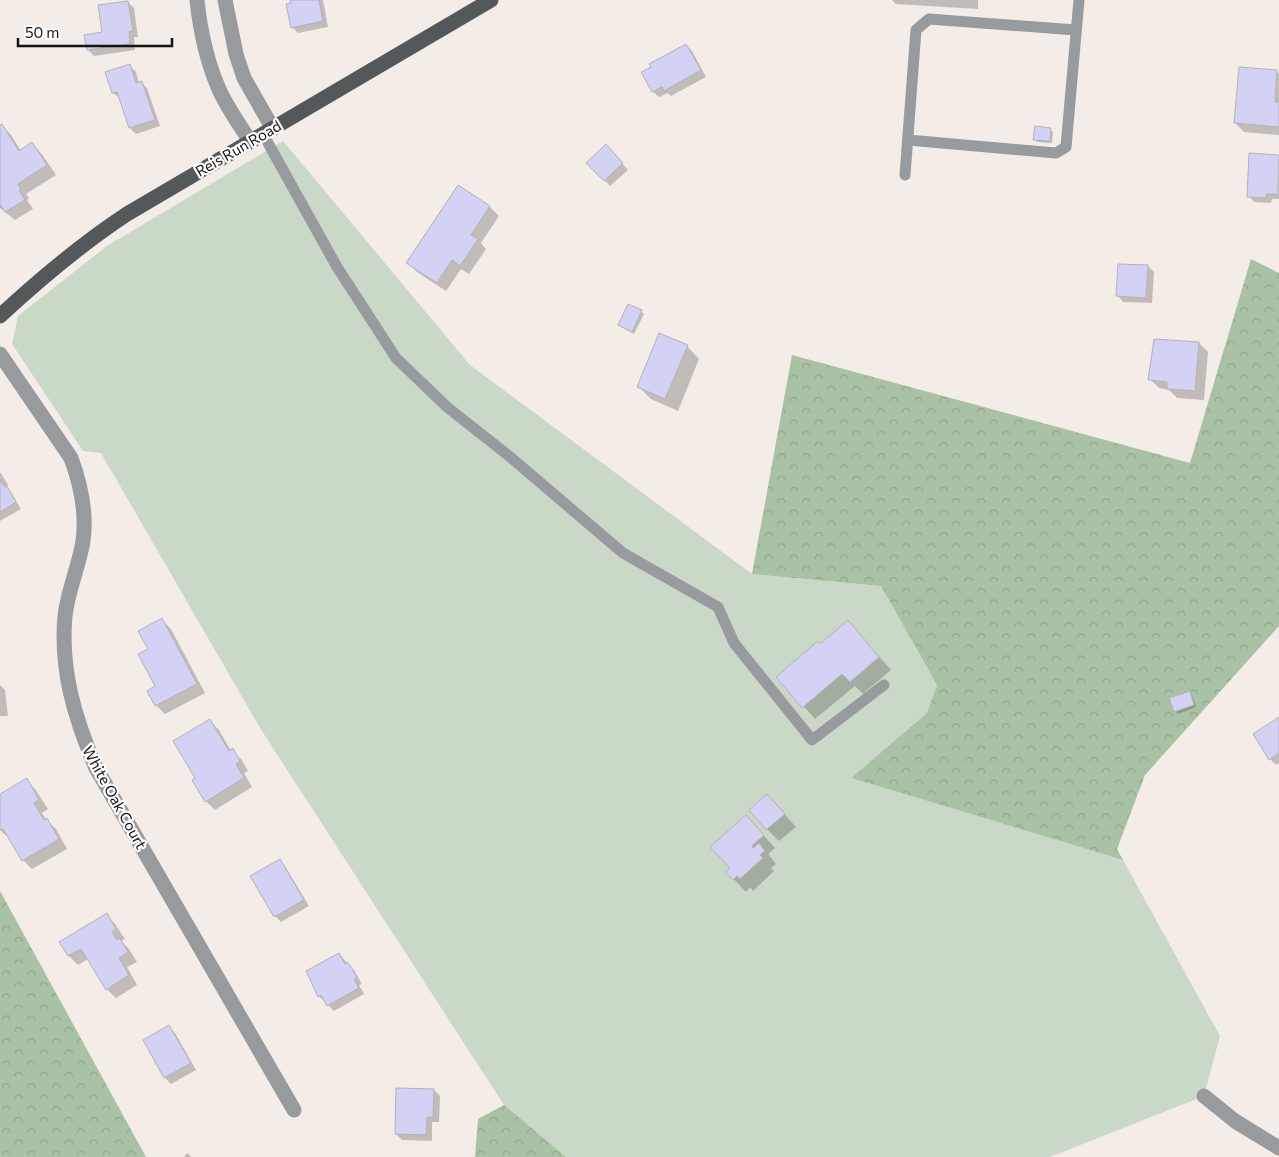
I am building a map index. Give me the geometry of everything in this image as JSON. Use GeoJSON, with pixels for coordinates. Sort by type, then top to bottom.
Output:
{"type":"FeatureCollection","features":[{"type":"Feature","properties":{"kind":"main road","name":"Reis Run Road"},"geometry":{"type":"LineString","coordinates":[[0,316],[62,260],[90,238],[127,214],[491,0]]}},
{"type":"Feature","properties":{"kind":"street"},"geometry":{"type":"LineString","coordinates":[[197,0],[208,59],[218,88],[250,141]]}},
{"type":"Feature","properties":{"kind":"street"},"geometry":{"type":"LineString","coordinates":[[225,0],[236,54],[244,78],[268,131]]}},
{"type":"Feature","properties":{"kind":"street","name":"White Oak Court"},"geometry":{"type":"LineString","coordinates":[[0,354],[71,458],[84,504],[83,540],[66,614],[64,647],[66,677],[82,736],[96,768],[294,1110]]}},
{"type":"Feature","properties":{"kind":"street"},"geometry":{"type":"LineString","coordinates":[[1204,1096],[1235,1121],[1279,1148]]}},
{"type":"Feature","properties":{"kind":"lane"},"geometry":{"type":"LineString","coordinates":[[908,140],[1056,153],[1066,147],[1079,0]]}},
{"type":"Feature","properties":{"kind":"lane"},"geometry":{"type":"LineString","coordinates":[[906,175],[916,30],[929,19],[1076,30]]}},
{"type":"Feature","properties":{"kind":"lane"},"geometry":{"type":"LineString","coordinates":[[268,131],[337,267],[396,358],[447,407],[509,456],[622,553],[718,607],[734,642],[812,740],[884,685]]}},
{"type":"Feature","properties":{"kind":"green space"},"geometry":{"type":"Polygon","coordinates":[[[283,141],[470,365],[752,574],[881,586],[937,685],[927,713],[851,778],[1123,860],[1220,1036],[1204,1096],[1050,1157],[566,1157],[504,1105],[260,728],[101,453],[83,451],[12,344],[18,316],[107,246],[283,141]]]}},
{"type":"Feature","properties":{"kind":"green space"},"geometry":{"type":"Polygon","coordinates":[[[1251,259],[1279,273],[1279,626],[1145,775],[1117,849],[1123,860],[851,778],[927,713],[937,685],[881,586],[752,574],[792,355],[1190,463],[1251,259]]]}},
{"type":"Feature","properties":{"kind":"green space"},"geometry":{"type":"Polygon","coordinates":[[[0,891],[146,1157],[0,1157],[0,891]]]}},
{"type":"Feature","properties":{"kind":"green space"},"geometry":{"type":"Polygon","coordinates":[[[504,1105],[566,1157],[475,1157],[478,1119],[504,1105]]]}},
{"type":"Feature","properties":{"kind":"building"},"geometry":{"type":"Polygon","coordinates":[[[290,0],[319,0],[323,21],[291,28],[286,4],[291,3],[290,0]]]}},
{"type":"Feature","properties":{"kind":"building"},"geometry":{"type":"Polygon","coordinates":[[[128,1],[133,31],[129,32],[130,44],[87,50],[84,35],[102,32],[98,5],[128,1]]]}},
{"type":"Feature","properties":{"kind":"building"},"geometry":{"type":"Polygon","coordinates":[[[686,44],[701,70],[664,91],[662,87],[652,92],[641,72],[651,67],[649,64],[686,44]]]}},
{"type":"Feature","properties":{"kind":"building"},"geometry":{"type":"Polygon","coordinates":[[[130,64],[136,83],[142,81],[155,120],[129,128],[117,92],[112,93],[105,72],[130,64]]]}},
{"type":"Feature","properties":{"kind":"building"},"geometry":{"type":"Polygon","coordinates":[[[1239,67],[1277,70],[1275,102],[1279,102],[1279,127],[1234,123],[1239,67]]]}},
{"type":"Feature","properties":{"kind":"building"},"geometry":{"type":"Polygon","coordinates":[[[2,124],[19,151],[32,142],[47,165],[18,184],[25,200],[5,212],[0,204],[0,125],[2,124]]]}},
{"type":"Feature","properties":{"kind":"building"},"geometry":{"type":"Polygon","coordinates":[[[1035,126],[1051,128],[1050,141],[1033,140],[1035,126]]]}},
{"type":"Feature","properties":{"kind":"building"},"geometry":{"type":"Polygon","coordinates":[[[606,144],[623,163],[604,181],[586,163],[606,144]]]}},
{"type":"Feature","properties":{"kind":"building"},"geometry":{"type":"Polygon","coordinates":[[[1249,153],[1279,155],[1278,194],[1266,194],[1266,198],[1247,197],[1249,153]]]}},
{"type":"Feature","properties":{"kind":"building"},"geometry":{"type":"Polygon","coordinates":[[[458,185],[490,206],[471,235],[478,239],[460,266],[452,260],[437,283],[406,263],[458,185]]]}},
{"type":"Feature","properties":{"kind":"building"},"geometry":{"type":"Polygon","coordinates":[[[1118,264],[1148,265],[1146,298],[1116,296],[1118,264]]]}},
{"type":"Feature","properties":{"kind":"building"},"geometry":{"type":"Polygon","coordinates":[[[628,304],[642,310],[632,332],[618,325],[628,304]]]}},
{"type":"Feature","properties":{"kind":"building"},"geometry":{"type":"Polygon","coordinates":[[[659,333],[688,345],[665,399],[637,387],[659,333]]]}},
{"type":"Feature","properties":{"kind":"building"},"geometry":{"type":"Polygon","coordinates":[[[1154,339],[1199,342],[1195,391],[1167,389],[1167,382],[1148,380],[1154,339]]]}},
{"type":"Feature","properties":{"kind":"building"},"geometry":{"type":"Polygon","coordinates":[[[0,480],[5,487],[7,486],[16,502],[0,512],[0,480]]]}},
{"type":"Feature","properties":{"kind":"building"},"geometry":{"type":"Polygon","coordinates":[[[162,618],[197,684],[155,706],[147,691],[155,686],[138,654],[148,649],[138,631],[162,618]]]}},
{"type":"Feature","properties":{"kind":"building"},"geometry":{"type":"Polygon","coordinates":[[[848,620],[879,657],[850,682],[842,674],[802,708],[776,677],[818,641],[820,644],[848,620]]]}},
{"type":"Feature","properties":{"kind":"building"},"geometry":{"type":"Polygon","coordinates":[[[1190,691],[1194,705],[1174,712],[1169,698],[1190,691]]]}},
{"type":"Feature","properties":{"kind":"building"},"geometry":{"type":"Polygon","coordinates":[[[1279,717],[1279,753],[1269,760],[1253,734],[1279,717]]]}},
{"type":"Feature","properties":{"kind":"building"},"geometry":{"type":"Polygon","coordinates":[[[210,719],[229,751],[233,748],[240,761],[236,764],[244,778],[205,802],[192,780],[195,778],[173,741],[210,719]]]}},
{"type":"Feature","properties":{"kind":"building"},"geometry":{"type":"Polygon","coordinates":[[[27,778],[39,800],[34,803],[44,820],[47,818],[59,839],[22,861],[3,829],[0,830],[0,794],[27,778]]]}},
{"type":"Feature","properties":{"kind":"building"},"geometry":{"type":"Polygon","coordinates":[[[767,794],[785,814],[766,830],[749,810],[767,794]]]}},
{"type":"Feature","properties":{"kind":"building"},"geometry":{"type":"Polygon","coordinates":[[[746,815],[764,835],[752,846],[753,848],[759,843],[765,851],[760,855],[763,858],[740,879],[737,876],[733,880],[725,872],[730,868],[710,847],[746,815]]]}},
{"type":"Feature","properties":{"kind":"building"},"geometry":{"type":"Polygon","coordinates":[[[280,859],[304,900],[274,917],[250,876],[280,859]]]}},
{"type":"Feature","properties":{"kind":"building"},"geometry":{"type":"Polygon","coordinates":[[[107,913],[116,929],[112,932],[117,940],[120,938],[128,952],[119,958],[129,975],[106,990],[81,949],[68,956],[59,942],[107,913]]]}},
{"type":"Feature","properties":{"kind":"building"},"geometry":{"type":"Polygon","coordinates":[[[339,953],[345,964],[348,962],[357,977],[354,979],[359,988],[327,1006],[321,995],[318,997],[306,971],[339,953]]]}},
{"type":"Feature","properties":{"kind":"building"},"geometry":{"type":"Polygon","coordinates":[[[169,1025],[191,1063],[164,1078],[143,1040],[169,1025]]]}},
{"type":"Feature","properties":{"kind":"building"},"geometry":{"type":"Polygon","coordinates":[[[396,1088],[434,1089],[433,1117],[427,1117],[426,1135],[395,1134],[396,1088]]]}}]}
